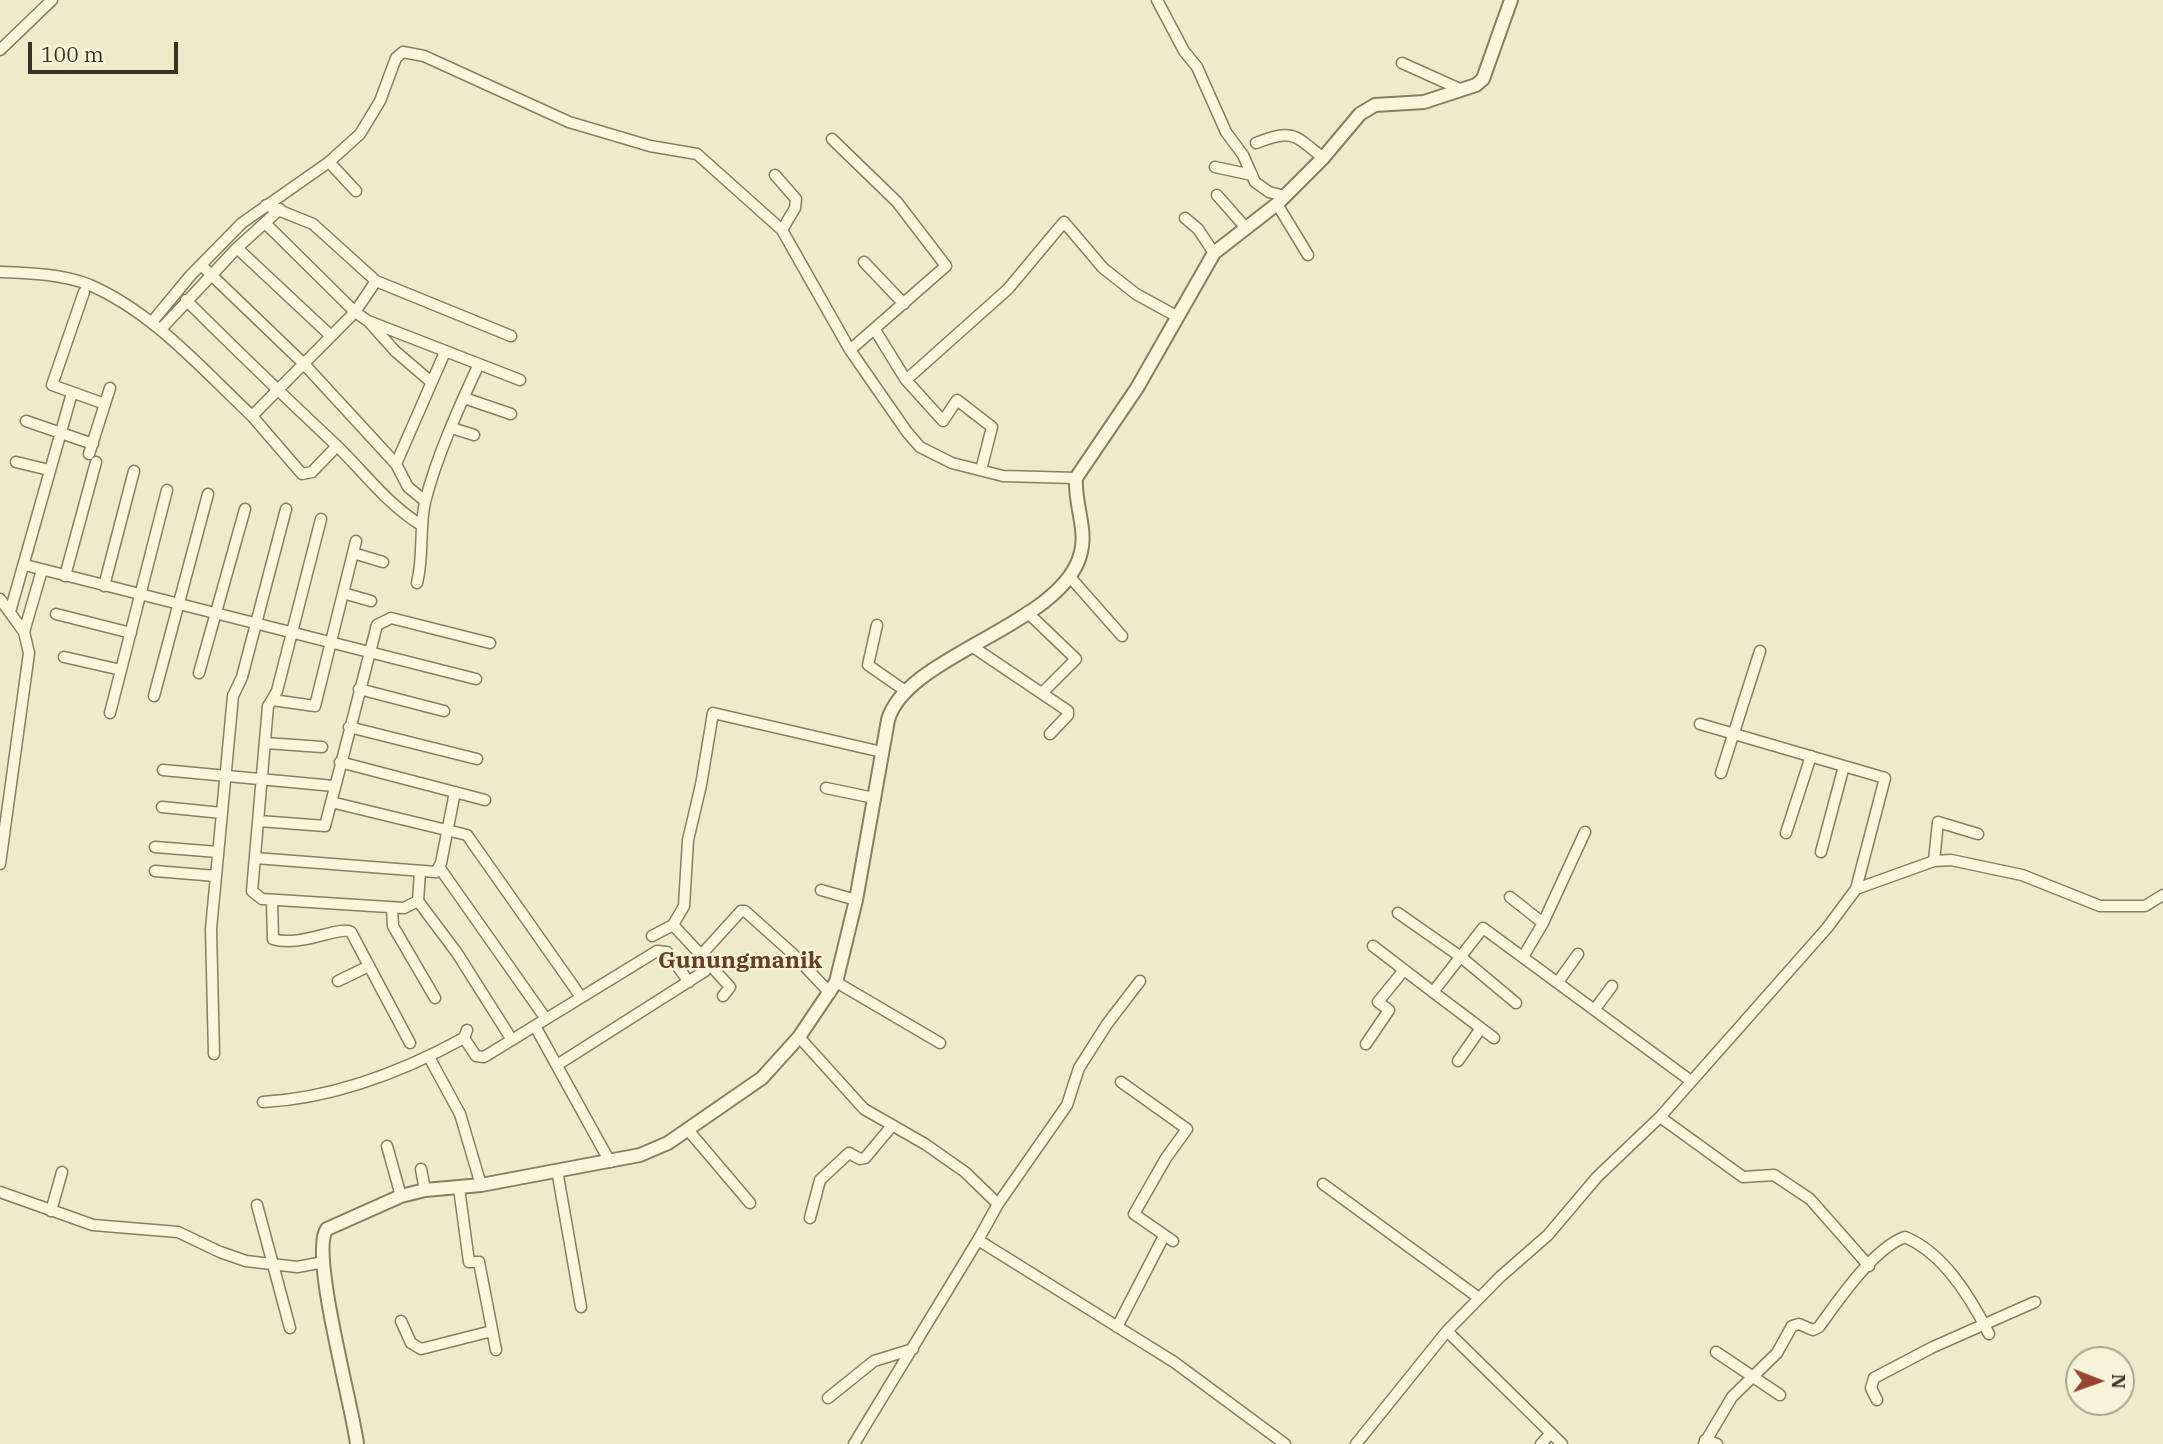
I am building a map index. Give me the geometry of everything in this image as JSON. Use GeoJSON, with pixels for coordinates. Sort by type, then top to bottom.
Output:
{"type":"FeatureCollection","features":[{"type":"Feature","properties":{"kind":"street"},"geometry":{"type":"LineString","coordinates":[[0,50],[52,0]]}},
{"type":"Feature","properties":{"kind":"street"},"geometry":{"type":"LineString","coordinates":[[1157,0],[1184,51],[1198,67],[1226,132],[1255,181],[1280,200],[1308,255]]}},
{"type":"Feature","properties":{"kind":"street"},"geometry":{"type":"LineString","coordinates":[[357,1444],[336,1347],[324,1262],[322,1237],[327,1229],[401,1196],[425,1190],[481,1185],[639,1156],[688,1130],[762,1079],[799,1037],[833,988],[856,900],[890,711],[904,690],[1027,612],[1070,577],[1078,562],[1083,542],[1074,495],[1076,478],[1137,388],[1214,253],[1280,200],[1323,158],[1360,114],[1375,105],[1424,102],[1462,90],[1483,79],[1511,0]]}},
{"type":"Feature","properties":{"kind":"street"},"geometry":{"type":"LineString","coordinates":[[157,326],[201,265],[242,223],[329,162],[360,134],[380,101],[396,58],[403,52],[424,56],[569,122],[650,146],[697,154],[782,230],[850,350],[920,447],[952,463],[1003,475],[1076,478]]}},
{"type":"Feature","properties":{"kind":"street"},"geometry":{"type":"LineString","coordinates":[[1402,63],[1462,90]]}},
{"type":"Feature","properties":{"kind":"street"},"geometry":{"type":"LineString","coordinates":[[1256,143],[1279,134],[1293,134],[1323,158]]}},
{"type":"Feature","properties":{"kind":"street"},"geometry":{"type":"LineString","coordinates":[[832,139],[897,202],[946,266],[850,350]]}},
{"type":"Feature","properties":{"kind":"street"},"geometry":{"type":"LineString","coordinates":[[329,162],[356,191]]}},
{"type":"Feature","properties":{"kind":"street"},"geometry":{"type":"LineString","coordinates":[[1215,167],[1252,175]]}},
{"type":"Feature","properties":{"kind":"street"},"geometry":{"type":"LineString","coordinates":[[775,175],[795,195],[796,202],[782,230]]}},
{"type":"Feature","properties":{"kind":"street"},"geometry":{"type":"LineString","coordinates":[[1217,195],[1246,228]]}},
{"type":"Feature","properties":{"kind":"street"},"geometry":{"type":"LineString","coordinates":[[266,205],[313,224],[376,282],[511,336]]}},
{"type":"Feature","properties":{"kind":"street"},"geometry":{"type":"LineString","coordinates":[[157,326],[280,209]]}},
{"type":"Feature","properties":{"kind":"street"},"geometry":{"type":"LineString","coordinates":[[1185,218],[1198,229],[1214,253]]}},
{"type":"Feature","properties":{"kind":"street"},"geometry":{"type":"LineString","coordinates":[[906,380],[1008,289],[1064,222],[1103,268],[1136,294],[1178,317]]}},
{"type":"Feature","properties":{"kind":"street"},"geometry":{"type":"LineString","coordinates":[[265,223],[355,312],[368,321],[478,366],[520,380]]}},
{"type":"Feature","properties":{"kind":"street"},"geometry":{"type":"LineString","coordinates":[[237,248],[331,336]]}},
{"type":"Feature","properties":{"kind":"street"},"geometry":{"type":"LineString","coordinates":[[864,262],[904,304]]}},
{"type":"Feature","properties":{"kind":"street"},"geometry":{"type":"LineString","coordinates":[[201,265],[304,364],[396,464],[408,487],[425,500]]}},
{"type":"Feature","properties":{"kind":"street"},"geometry":{"type":"LineString","coordinates":[[0,272],[36,273],[89,285],[157,326],[251,416],[302,474],[312,472],[337,446]]}},
{"type":"Feature","properties":{"kind":"street"},"geometry":{"type":"LineString","coordinates":[[251,416],[278,393],[355,312],[376,282]]}},
{"type":"Feature","properties":{"kind":"street"},"geometry":{"type":"LineString","coordinates":[[84,292],[52,383],[54,387],[105,404]]}},
{"type":"Feature","properties":{"kind":"street"},"geometry":{"type":"LineString","coordinates":[[186,300],[278,393],[337,446],[393,505],[421,525]]}},
{"type":"Feature","properties":{"kind":"street"},"geometry":{"type":"LineString","coordinates":[[368,321],[395,351],[430,381]]}},
{"type":"Feature","properties":{"kind":"street"},"geometry":{"type":"LineString","coordinates":[[875,330],[906,380],[943,421],[957,400],[992,427],[982,470]]}},
{"type":"Feature","properties":{"kind":"street"},"geometry":{"type":"LineString","coordinates":[[396,464],[430,381],[445,352]]}},
{"type":"Feature","properties":{"kind":"street"},"geometry":{"type":"LineString","coordinates":[[417,583],[422,563],[421,525],[425,500],[478,366]]}},
{"type":"Feature","properties":{"kind":"street"},"geometry":{"type":"LineString","coordinates":[[65,576],[110,388]]}},
{"type":"Feature","properties":{"kind":"street"},"geometry":{"type":"LineString","coordinates":[[10,612],[72,393]]}},
{"type":"Feature","properties":{"kind":"street"},"geometry":{"type":"LineString","coordinates":[[464,398],[510,414]]}},
{"type":"Feature","properties":{"kind":"street"},"geometry":{"type":"LineString","coordinates":[[26,421],[59,432],[93,453]]}},
{"type":"Feature","properties":{"kind":"street"},"geometry":{"type":"LineString","coordinates":[[452,428],[474,435]]}},
{"type":"Feature","properties":{"kind":"street"},"geometry":{"type":"LineString","coordinates":[[16,462],[49,470]]}},
{"type":"Feature","properties":{"kind":"street"},"geometry":{"type":"LineString","coordinates":[[104,586],[134,471]]}},
{"type":"Feature","properties":{"kind":"street"},"geometry":{"type":"LineString","coordinates":[[110,713],[167,489]]}},
{"type":"Feature","properties":{"kind":"street"},"geometry":{"type":"LineString","coordinates":[[154,696],[208,494]]}},
{"type":"Feature","properties":{"kind":"street"},"geometry":{"type":"LineString","coordinates":[[199,673],[245,509]]}},
{"type":"Feature","properties":{"kind":"street"},"geometry":{"type":"LineString","coordinates":[[214,1054],[211,929],[233,696],[242,677],[286,509]]}},
{"type":"Feature","properties":{"kind":"street"},"geometry":{"type":"LineString","coordinates":[[321,519],[277,691],[268,706],[252,891],[257,897],[272,900],[392,908],[411,907],[418,901]]}},
{"type":"Feature","properties":{"kind":"street"},"geometry":{"type":"LineString","coordinates":[[314,706],[356,541]]}},
{"type":"Feature","properties":{"kind":"street"},"geometry":{"type":"LineString","coordinates":[[353,553],[383,562]]}},
{"type":"Feature","properties":{"kind":"street"},"geometry":{"type":"LineString","coordinates":[[25,565],[476,679]]}},
{"type":"Feature","properties":{"kind":"street"},"geometry":{"type":"LineString","coordinates":[[24,632],[42,569]]}},
{"type":"Feature","properties":{"kind":"street"},"geometry":{"type":"LineString","coordinates":[[1070,577],[1122,636]]}},
{"type":"Feature","properties":{"kind":"street"},"geometry":{"type":"LineString","coordinates":[[343,593],[371,601]]}},
{"type":"Feature","properties":{"kind":"street"},"geometry":{"type":"LineString","coordinates":[[0,599],[24,632],[29,659],[0,864]]}},
{"type":"Feature","properties":{"kind":"street"},"geometry":{"type":"LineString","coordinates":[[1027,612],[1076,659],[1043,692]]}},
{"type":"Feature","properties":{"kind":"street"},"geometry":{"type":"LineString","coordinates":[[56,614],[131,633]]}},
{"type":"Feature","properties":{"kind":"street"},"geometry":{"type":"LineString","coordinates":[[259,821],[326,826],[359,688],[377,625],[382,619],[391,618],[490,643]]}},
{"type":"Feature","properties":{"kind":"street"},"geometry":{"type":"LineString","coordinates":[[877,625],[868,665],[904,690]]}},
{"type":"Feature","properties":{"kind":"street"},"geometry":{"type":"LineString","coordinates":[[973,648],[1043,692],[1069,713],[1051,734]]}},
{"type":"Feature","properties":{"kind":"street"},"geometry":{"type":"LineString","coordinates":[[1721,773],[1732,732],[1760,652]]}},
{"type":"Feature","properties":{"kind":"street"},"geometry":{"type":"LineString","coordinates":[[64,657],[121,670]]}},
{"type":"Feature","properties":{"kind":"street"},"geometry":{"type":"LineString","coordinates":[[359,688],[444,711]]}},
{"type":"Feature","properties":{"kind":"street"},"geometry":{"type":"LineString","coordinates":[[272,700],[327,708]]}},
{"type":"Feature","properties":{"kind":"street"},"geometry":{"type":"LineString","coordinates":[[652,936],[673,925],[685,897],[688,840],[702,785],[713,713],[882,752]]}},
{"type":"Feature","properties":{"kind":"street"},"geometry":{"type":"LineString","coordinates":[[1356,1444],[1447,1331],[1548,1235],[1597,1177],[1660,1116],[1827,928],[1856,888],[1885,778],[1700,724]]}},
{"type":"Feature","properties":{"kind":"street"},"geometry":{"type":"LineString","coordinates":[[349,727],[477,759]]}},
{"type":"Feature","properties":{"kind":"street"},"geometry":{"type":"LineString","coordinates":[[266,743],[322,747]]}},
{"type":"Feature","properties":{"kind":"street"},"geometry":{"type":"LineString","coordinates":[[1786,833],[1811,756]]}},
{"type":"Feature","properties":{"kind":"street"},"geometry":{"type":"LineString","coordinates":[[340,762],[485,800]]}},
{"type":"Feature","properties":{"kind":"street"},"geometry":{"type":"LineString","coordinates":[[1821,852],[1844,766]]}},
{"type":"Feature","properties":{"kind":"street"},"geometry":{"type":"LineString","coordinates":[[163,770],[334,786]]}},
{"type":"Feature","properties":{"kind":"street"},"geometry":{"type":"LineString","coordinates":[[827,788],[874,798]]}},
{"type":"Feature","properties":{"kind":"street"},"geometry":{"type":"LineString","coordinates":[[255,858],[436,872],[455,792]]}},
{"type":"Feature","properties":{"kind":"street"},"geometry":{"type":"LineString","coordinates":[[331,802],[467,835],[581,997]]}},
{"type":"Feature","properties":{"kind":"street"},"geometry":{"type":"LineString","coordinates":[[162,807],[222,813]]}},
{"type":"Feature","properties":{"kind":"street"},"geometry":{"type":"LineString","coordinates":[[1934,861],[1938,822],[1978,834]]}},
{"type":"Feature","properties":{"kind":"street"},"geometry":{"type":"LineString","coordinates":[[1523,957],[1543,923],[1585,832]]}},
{"type":"Feature","properties":{"kind":"street"},"geometry":{"type":"LineString","coordinates":[[155,847],[218,852]]}},
{"type":"Feature","properties":{"kind":"street"},"geometry":{"type":"LineString","coordinates":[[1856,888],[1934,861],[1969,862],[2022,875],[2100,906],[2145,906],[2163,895]]}},
{"type":"Feature","properties":{"kind":"street"},"geometry":{"type":"LineString","coordinates":[[439,867],[546,1019]]}},
{"type":"Feature","properties":{"kind":"street"},"geometry":{"type":"LineString","coordinates":[[155,871],[216,876]]}},
{"type":"Feature","properties":{"kind":"street"},"geometry":{"type":"LineString","coordinates":[[420,872],[418,901],[457,953],[512,1040]]}},
{"type":"Feature","properties":{"kind":"street"},"geometry":{"type":"LineString","coordinates":[[821,890],[856,900]]}},
{"type":"Feature","properties":{"kind":"street"},"geometry":{"type":"LineString","coordinates":[[1510,897],[1543,923]]}},
{"type":"Feature","properties":{"kind":"street"},"geometry":{"type":"LineString","coordinates":[[272,900],[272,939],[311,940],[346,929],[410,1043]]}},
{"type":"Feature","properties":{"kind":"street"},"geometry":{"type":"LineString","coordinates":[[392,908],[393,926],[435,998]]}},
{"type":"Feature","properties":{"kind":"street"},"geometry":{"type":"LineString","coordinates":[[701,955],[713,938],[745,911],[833,988],[940,1043]]}},
{"type":"Feature","properties":{"kind":"street"},"geometry":{"type":"LineString","coordinates":[[1398,913],[1461,957],[1516,1003]]}},
{"type":"Feature","properties":{"kind":"street"},"geometry":{"type":"LineString","coordinates":[[673,925],[730,987],[723,996]]}},
{"type":"Feature","properties":{"kind":"street"},"geometry":{"type":"LineString","coordinates":[[1433,992],[1483,928],[1691,1081]]}},
{"type":"Feature","properties":{"kind":"street"},"geometry":{"type":"LineString","coordinates":[[1373,946],[1494,1038]]}},
{"type":"Feature","properties":{"kind":"street"},"geometry":{"type":"LineString","coordinates":[[263,1102],[290,1101],[362,1084],[429,1057],[466,1034],[479,1058],[657,951],[667,952],[689,982]]}},
{"type":"Feature","properties":{"kind":"street"},"geometry":{"type":"LineString","coordinates":[[1558,982],[1578,954]]}},
{"type":"Feature","properties":{"kind":"street"},"geometry":{"type":"LineString","coordinates":[[338,981],[369,966]]}},
{"type":"Feature","properties":{"kind":"street"},"geometry":{"type":"LineString","coordinates":[[1366,1044],[1389,1010],[1378,1002],[1404,970]]}},
{"type":"Feature","properties":{"kind":"street"},"geometry":{"type":"LineString","coordinates":[[557,1065],[705,971]]}},
{"type":"Feature","properties":{"kind":"street"},"geometry":{"type":"LineString","coordinates":[[854,1444],[998,1204],[1067,1105],[1079,1068],[1107,1024],[1140,981]]}},
{"type":"Feature","properties":{"kind":"street"},"geometry":{"type":"LineString","coordinates":[[1595,1009],[1612,986]]}},
{"type":"Feature","properties":{"kind":"street"},"geometry":{"type":"LineString","coordinates":[[535,1026],[610,1163]]}},
{"type":"Feature","properties":{"kind":"street"},"geometry":{"type":"LineString","coordinates":[[1458,1061],[1481,1028]]}},
{"type":"Feature","properties":{"kind":"street"},"geometry":{"type":"LineString","coordinates":[[799,1037],[864,1110],[925,1144],[965,1172],[998,1204]]}},
{"type":"Feature","properties":{"kind":"street"},"geometry":{"type":"LineString","coordinates":[[429,1057],[460,1114],[481,1185]]}},
{"type":"Feature","properties":{"kind":"street"},"geometry":{"type":"LineString","coordinates":[[1117,1326],[1168,1239],[1134,1214],[1166,1158],[1187,1129],[1121,1082]]}},
{"type":"Feature","properties":{"kind":"street"},"geometry":{"type":"LineString","coordinates":[[1660,1116],[1742,1177],[1774,1175],[1810,1199],[1869,1266]]}},
{"type":"Feature","properties":{"kind":"street"},"geometry":{"type":"LineString","coordinates":[[810,1219],[821,1179],[849,1153],[860,1159],[865,1158],[891,1127]]}},
{"type":"Feature","properties":{"kind":"street"},"geometry":{"type":"LineString","coordinates":[[688,1130],[750,1203]]}},
{"type":"Feature","properties":{"kind":"street"},"geometry":{"type":"LineString","coordinates":[[387,1146],[401,1196]]}},
{"type":"Feature","properties":{"kind":"street"},"geometry":{"type":"LineString","coordinates":[[421,1168],[425,1190]]}},
{"type":"Feature","properties":{"kind":"street"},"geometry":{"type":"LineString","coordinates":[[557,1170],[581,1307]]}},
{"type":"Feature","properties":{"kind":"street"},"geometry":{"type":"LineString","coordinates":[[51,1211],[62,1172]]}},
{"type":"Feature","properties":{"kind":"street"},"geometry":{"type":"LineString","coordinates":[[1323,1184],[1479,1298]]}},
{"type":"Feature","properties":{"kind":"street"},"geometry":{"type":"LineString","coordinates":[[459,1188],[469,1262],[478,1262],[496,1350]]}},
{"type":"Feature","properties":{"kind":"street"},"geometry":{"type":"LineString","coordinates":[[0,1192],[93,1226],[178,1232],[220,1252],[272,1264],[297,1267],[324,1262]]}},
{"type":"Feature","properties":{"kind":"street"},"geometry":{"type":"LineString","coordinates":[[257,1205],[290,1328]]}},
{"type":"Feature","properties":{"kind":"street"},"geometry":{"type":"LineString","coordinates":[[1717,1444],[1705,1442],[1732,1397],[1777,1353],[1792,1326],[1800,1324],[1813,1330],[1819,1327],[1869,1266],[1895,1241],[1905,1237],[1916,1242],[1954,1276],[1987,1330]]}},
{"type":"Feature","properties":{"kind":"street"},"geometry":{"type":"LineString","coordinates":[[978,1240],[1184,1369],[1285,1444]]}},
{"type":"Feature","properties":{"kind":"street"},"geometry":{"type":"LineString","coordinates":[[1877,1400],[1871,1388],[1874,1378],[1933,1347],[1987,1330],[2035,1303]]}},
{"type":"Feature","properties":{"kind":"street"},"geometry":{"type":"LineString","coordinates":[[401,1321],[411,1343],[422,1349],[492,1331]]}},
{"type":"Feature","properties":{"kind":"street"},"geometry":{"type":"LineString","coordinates":[[1447,1331],[1562,1444]]}},
{"type":"Feature","properties":{"kind":"street"},"geometry":{"type":"LineString","coordinates":[[828,1398],[874,1361],[913,1349]]}},
{"type":"Feature","properties":{"kind":"street"},"geometry":{"type":"LineString","coordinates":[[1716,1352],[1745,1369],[1750,1378],[1780,1395]]}},
{"type":"Feature","properties":{"kind":"street"},"geometry":{"type":"LineString","coordinates":[[1541,1444],[1550,1434]]}},
{"type":"Feature","properties":{"kind":"district","name":"Gunungmanik"},"geometry":{"type":"Point","coordinates":[740,961]}}]}
